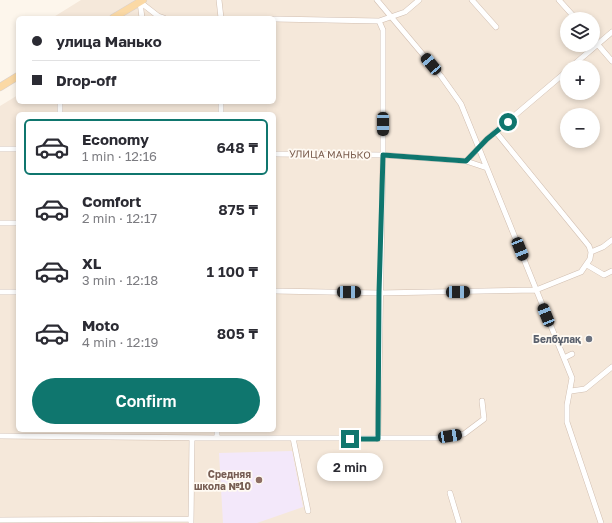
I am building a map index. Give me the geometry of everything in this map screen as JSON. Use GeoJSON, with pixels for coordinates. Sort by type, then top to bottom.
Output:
{"type":"FeatureCollection","features":[{"type":"Feature","properties":{"kind":"main road"},"geometry":{"type":"LineString","coordinates":[[116,16],[141,1]]}},
{"type":"Feature","properties":{"kind":"main road"},"geometry":{"type":"LineString","coordinates":[[0,87],[16,77]]}},
{"type":"Feature","properties":{"kind":"street"},"geometry":{"type":"LineString","coordinates":[[219,0],[221,16]]}},
{"type":"Feature","properties":{"kind":"street"},"geometry":{"type":"LineString","coordinates":[[377,0],[441,76],[461,104],[572,378],[567,422],[601,523]]}},
{"type":"Feature","properties":{"kind":"street"},"geometry":{"type":"LineString","coordinates":[[276,19],[379,21],[405,12],[419,0]]}},
{"type":"Feature","properties":{"kind":"street"},"geometry":{"type":"LineString","coordinates":[[472,0],[496,27]]}},
{"type":"Feature","properties":{"kind":"street"},"geometry":{"type":"LineString","coordinates":[[560,0],[570,12]]}},
{"type":"Feature","properties":{"kind":"street"},"geometry":{"type":"LineString","coordinates":[[141,1],[142,16]]}},
{"type":"Feature","properties":{"kind":"street"},"geometry":{"type":"LineString","coordinates":[[141,1],[158,16]]}},
{"type":"Feature","properties":{"kind":"street"},"geometry":{"type":"LineString","coordinates":[[378,439],[379,293],[383,155],[383,30],[379,21]]}},
{"type":"Feature","properties":{"kind":"street"},"geometry":{"type":"LineString","coordinates":[[600,42],[612,32]]}},
{"type":"Feature","properties":{"kind":"street"},"geometry":{"type":"LineString","coordinates":[[600,46],[612,61]]}},
{"type":"Feature","properties":{"kind":"street"},"geometry":{"type":"LineString","coordinates":[[580,60],[589,52]]}},
{"type":"Feature","properties":{"kind":"street"},"geometry":{"type":"LineString","coordinates":[[466,161],[496,132],[560,77]]}},
{"type":"Feature","properties":{"kind":"street"},"geometry":{"type":"LineString","coordinates":[[276,291],[379,293],[536,290],[581,272],[587,265],[591,252],[583,238],[496,132]]}},
{"type":"Feature","properties":{"kind":"street"},"geometry":{"type":"LineString","coordinates":[[0,149],[16,149]]}},
{"type":"Feature","properties":{"kind":"street","name":"УЛИЦА МАНЬКО"},"geometry":{"type":"LineString","coordinates":[[276,154],[383,155],[466,161],[487,168]]}},
{"type":"Feature","properties":{"kind":"street"},"geometry":{"type":"LineString","coordinates":[[0,223],[16,223]]}},
{"type":"Feature","properties":{"kind":"street"},"geometry":{"type":"LineString","coordinates":[[591,252],[604,247],[612,240]]}},
{"type":"Feature","properties":{"kind":"street"},"geometry":{"type":"LineString","coordinates":[[587,265],[604,275],[612,271]]}},
{"type":"Feature","properties":{"kind":"street"},"geometry":{"type":"LineString","coordinates":[[0,292],[16,292]]}},
{"type":"Feature","properties":{"kind":"street"},"geometry":{"type":"LineString","coordinates":[[564,358],[572,354]]}},
{"type":"Feature","properties":{"kind":"street"},"geometry":{"type":"LineString","coordinates":[[571,391],[585,389],[612,367]]}},
{"type":"Feature","properties":{"kind":"street"},"geometry":{"type":"LineString","coordinates":[[0,436],[378,439],[437,438],[464,434],[484,419],[482,401]]}},
{"type":"Feature","properties":{"kind":"street"},"geometry":{"type":"LineString","coordinates":[[217,432],[217,438]]}},
{"type":"Feature","properties":{"kind":"street"},"geometry":{"type":"LineString","coordinates":[[0,520],[191,521],[192,438]]}},
{"type":"Feature","properties":{"kind":"street"},"geometry":{"type":"LineString","coordinates":[[293,438],[308,511]]}},
{"type":"Feature","properties":{"kind":"street"},"geometry":{"type":"LineString","coordinates":[[450,493],[459,523]]}},
{"type":"Feature","properties":{"kind":"shaded area","name":"Белбұлақ"},"geometry":{"type":"Polygon","coordinates":[[[81,0],[612,0],[612,523],[0,523],[0,106],[16,96],[16,104],[276,104],[276,16],[55,16],[81,0]]]}},
{"type":"Feature","properties":{"kind":"shaded area","name":"Средняя школа №10"},"geometry":{"type":"Polygon","coordinates":[[[292,451],[303,507],[257,523],[223,523],[219,453],[292,451]]]}},
{"type":"Feature","properties":{"kind":"place","name":"Белбұлақ"},"geometry":{"type":"Point","coordinates":[589,339]}},
{"type":"Feature","properties":{"kind":"place","name":"Средняя школа №10"},"geometry":{"type":"Point","coordinates":[259,480]}},
{"type":"Feature","properties":{"kind":"route"},"geometry":{"type":"LineString","coordinates":[[350,439],[378,439],[379,293],[383,155],[466,161],[487,139],[508,122]]}}]}
